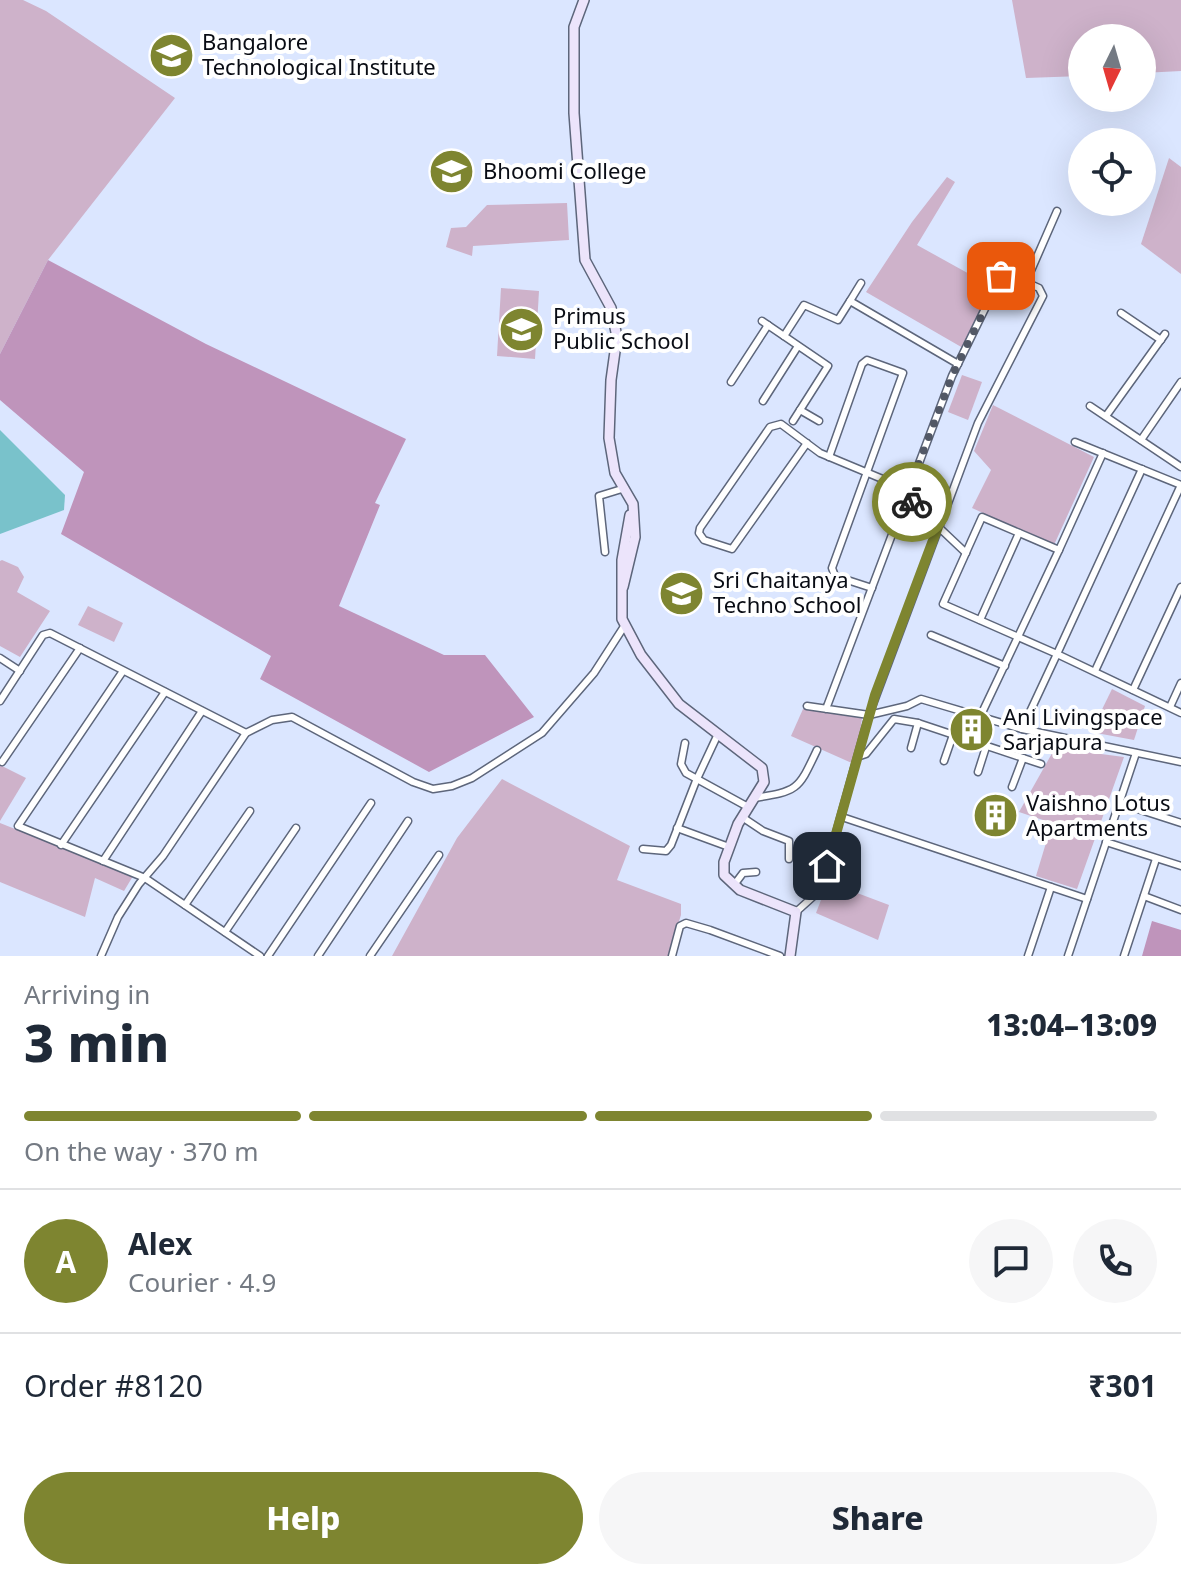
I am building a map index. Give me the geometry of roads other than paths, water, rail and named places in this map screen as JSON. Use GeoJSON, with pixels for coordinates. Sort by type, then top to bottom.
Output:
{"type":"FeatureCollection","features":[{"type":"Feature","properties":{"kind":"main road"},"geometry":{"type":"LineString","coordinates":[[584,0],[574,27],[574,113],[585,260],[611,308],[616,327],[609,438],[615,473],[633,504],[622,560],[622,619],[641,655],[666,691],[693,717],[765,773],[764,782],[742,817],[729,847],[724,875],[733,886],[796,912],[790,956]]}},
{"type":"Feature","properties":{"kind":"street"},"geometry":{"type":"LineString","coordinates":[[1026,282],[1057,211]]}},
{"type":"Feature","properties":{"kind":"street"},"geometry":{"type":"LineString","coordinates":[[796,912],[816,894],[824,876],[869,715],[978,423],[1043,296],[1039,288],[1008,274],[1001,276],[958,364],[826,709]]}},
{"type":"Feature","properties":{"kind":"street"},"geometry":{"type":"LineString","coordinates":[[784,336],[804,305],[838,320],[861,283]]}},
{"type":"Feature","properties":{"kind":"street"},"geometry":{"type":"LineString","coordinates":[[850,301],[958,364]]}},
{"type":"Feature","properties":{"kind":"street"},"geometry":{"type":"LineString","coordinates":[[1106,416],[1163,337],[1121,313]]}},
{"type":"Feature","properties":{"kind":"street"},"geometry":{"type":"LineString","coordinates":[[731,382],[765,323],[828,366],[793,421]]}},
{"type":"Feature","properties":{"kind":"street"},"geometry":{"type":"LineString","coordinates":[[763,401],[798,346]]}},
{"type":"Feature","properties":{"kind":"street"},"geometry":{"type":"LineString","coordinates":[[829,457],[862,364],[867,360],[903,373],[832,572],[835,576],[872,588]]}},
{"type":"Feature","properties":{"kind":"street"},"geometry":{"type":"LineString","coordinates":[[1141,440],[1181,382]]}},
{"type":"Feature","properties":{"kind":"street"},"geometry":{"type":"LineString","coordinates":[[1090,406],[1181,467]]}},
{"type":"Feature","properties":{"kind":"street"},"geometry":{"type":"LineString","coordinates":[[800,410],[819,421]]}},
{"type":"Feature","properties":{"kind":"street"},"geometry":{"type":"LineString","coordinates":[[807,443],[732,549],[704,540],[699,533],[700,528],[770,427],[781,424],[829,457],[892,483],[966,553]]}},
{"type":"Feature","properties":{"kind":"street"},"geometry":{"type":"LineString","coordinates":[[1075,442],[1181,485],[1095,671]]}},
{"type":"Feature","properties":{"kind":"street"},"geometry":{"type":"LineString","coordinates":[[980,717],[1103,453]]}},
{"type":"Feature","properties":{"kind":"street"},"geometry":{"type":"LineString","coordinates":[[1022,729],[1142,469]]}},
{"type":"Feature","properties":{"kind":"street"},"geometry":{"type":"LineString","coordinates":[[605,552],[599,496],[626,488]]}},
{"type":"Feature","properties":{"kind":"street"},"geometry":{"type":"LineString","coordinates":[[1059,550],[982,517],[943,604],[1181,713]]}},
{"type":"Feature","properties":{"kind":"street"},"geometry":{"type":"LineString","coordinates":[[980,620],[1019,533]]}},
{"type":"Feature","properties":{"kind":"street"},"geometry":{"type":"LineString","coordinates":[[1133,690],[1181,587]]}},
{"type":"Feature","properties":{"kind":"street"},"geometry":{"type":"LineString","coordinates":[[101,956],[118,917],[246,733],[272,720],[292,717],[413,782],[433,789],[452,786],[472,778],[542,733],[594,673],[625,625]]}},
{"type":"Feature","properties":{"kind":"street"},"geometry":{"type":"LineString","coordinates":[[0,701],[46,633],[246,733]]}},
{"type":"Feature","properties":{"kind":"street"},"geometry":{"type":"LineString","coordinates":[[931,635],[1005,666]]}},
{"type":"Feature","properties":{"kind":"street"},"geometry":{"type":"LineString","coordinates":[[2,762],[80,648]]}},
{"type":"Feature","properties":{"kind":"street"},"geometry":{"type":"LineString","coordinates":[[0,658],[20,671]]}},
{"type":"Feature","properties":{"kind":"street"},"geometry":{"type":"LineString","coordinates":[[123,671],[18,825],[145,878],[260,956]]}},
{"type":"Feature","properties":{"kind":"street"},"geometry":{"type":"LineString","coordinates":[[1170,707],[1181,683]]}},
{"type":"Feature","properties":{"kind":"street"},"geometry":{"type":"LineString","coordinates":[[61,845],[165,692]]}},
{"type":"Feature","properties":{"kind":"street"},"geometry":{"type":"LineString","coordinates":[[807,706],[869,715],[907,706],[921,699],[1022,729],[1181,762]]}},
{"type":"Feature","properties":{"kind":"street"},"geometry":{"type":"LineString","coordinates":[[103,861],[202,711]]}},
{"type":"Feature","properties":{"kind":"street"},"geometry":{"type":"LineString","coordinates":[[860,756],[866,754],[894,719],[918,723],[1041,764]]}},
{"type":"Feature","properties":{"kind":"street"},"geometry":{"type":"LineString","coordinates":[[911,748],[918,723]]}},
{"type":"Feature","properties":{"kind":"street"},"geometry":{"type":"LineString","coordinates":[[643,849],[666,851],[718,734]]}},
{"type":"Feature","properties":{"kind":"street"},"geometry":{"type":"LineString","coordinates":[[944,761],[953,735]]}},
{"type":"Feature","properties":{"kind":"street"},"geometry":{"type":"LineString","coordinates":[[685,743],[681,767],[696,781],[751,803],[800,785],[817,750]]}},
{"type":"Feature","properties":{"kind":"street"},"geometry":{"type":"LineString","coordinates":[[978,772],[986,747]]}},
{"type":"Feature","properties":{"kind":"street"},"geometry":{"type":"LineString","coordinates":[[1069,956],[1136,753]]}},
{"type":"Feature","properties":{"kind":"street"},"geometry":{"type":"LineString","coordinates":[[1012,787],[1023,758]]}},
{"type":"Feature","properties":{"kind":"street"},"geometry":{"type":"LineString","coordinates":[[268,956],[371,803]]}},
{"type":"Feature","properties":{"kind":"street"},"geometry":{"type":"LineString","coordinates":[[1119,803],[1181,823]]}},
{"type":"Feature","properties":{"kind":"street"},"geometry":{"type":"LineString","coordinates":[[185,905],[250,811]]}},
{"type":"Feature","properties":{"kind":"street"},"geometry":{"type":"LineString","coordinates":[[742,817],[763,831],[789,841],[789,859]]}},
{"type":"Feature","properties":{"kind":"street"},"geometry":{"type":"LineString","coordinates":[[842,817],[1087,899]]}},
{"type":"Feature","properties":{"kind":"street"},"geometry":{"type":"LineString","coordinates":[[318,956],[408,821]]}},
{"type":"Feature","properties":{"kind":"street"},"geometry":{"type":"LineString","coordinates":[[225,932],[296,828]]}},
{"type":"Feature","properties":{"kind":"street"},"geometry":{"type":"LineString","coordinates":[[677,828],[729,847]]}},
{"type":"Feature","properties":{"kind":"street"},"geometry":{"type":"LineString","coordinates":[[1106,842],[1181,866]]}},
{"type":"Feature","properties":{"kind":"street"},"geometry":{"type":"LineString","coordinates":[[370,956],[439,855]]}},
{"type":"Feature","properties":{"kind":"street"},"geometry":{"type":"LineString","coordinates":[[1124,956],[1156,859]]}},
{"type":"Feature","properties":{"kind":"street"},"geometry":{"type":"LineString","coordinates":[[733,886],[743,873],[756,872]]}},
{"type":"Feature","properties":{"kind":"street"},"geometry":{"type":"LineString","coordinates":[[1028,956],[1051,887]]}},
{"type":"Feature","properties":{"kind":"street"},"geometry":{"type":"LineString","coordinates":[[1144,896],[1181,910]]}},
{"type":"Feature","properties":{"kind":"street"},"geometry":{"type":"LineString","coordinates":[[672,956],[680,926],[686,923],[780,956]]}},
{"type":"Feature","properties":{"kind":"place","name":"Bangalore Technological Institute"},"geometry":{"type":"Point","coordinates":[171,55]}},
{"type":"Feature","properties":{"kind":"place","name":"Bhoomi College"},"geometry":{"type":"Point","coordinates":[452,171]}},
{"type":"Feature","properties":{"kind":"place","name":"Primus Public School"},"geometry":{"type":"Point","coordinates":[522,329]}},
{"type":"Feature","properties":{"kind":"place","name":"Sri Chaitanya Techno School"},"geometry":{"type":"Point","coordinates":[682,593]}},
{"type":"Feature","properties":{"kind":"place","name":"Ani Livingspace Sarjapura"},"geometry":{"type":"Point","coordinates":[972,730]}},
{"type":"Feature","properties":{"kind":"place","name":"Vaishno Lotus Apartments"},"geometry":{"type":"Point","coordinates":[995,816]}}]}
